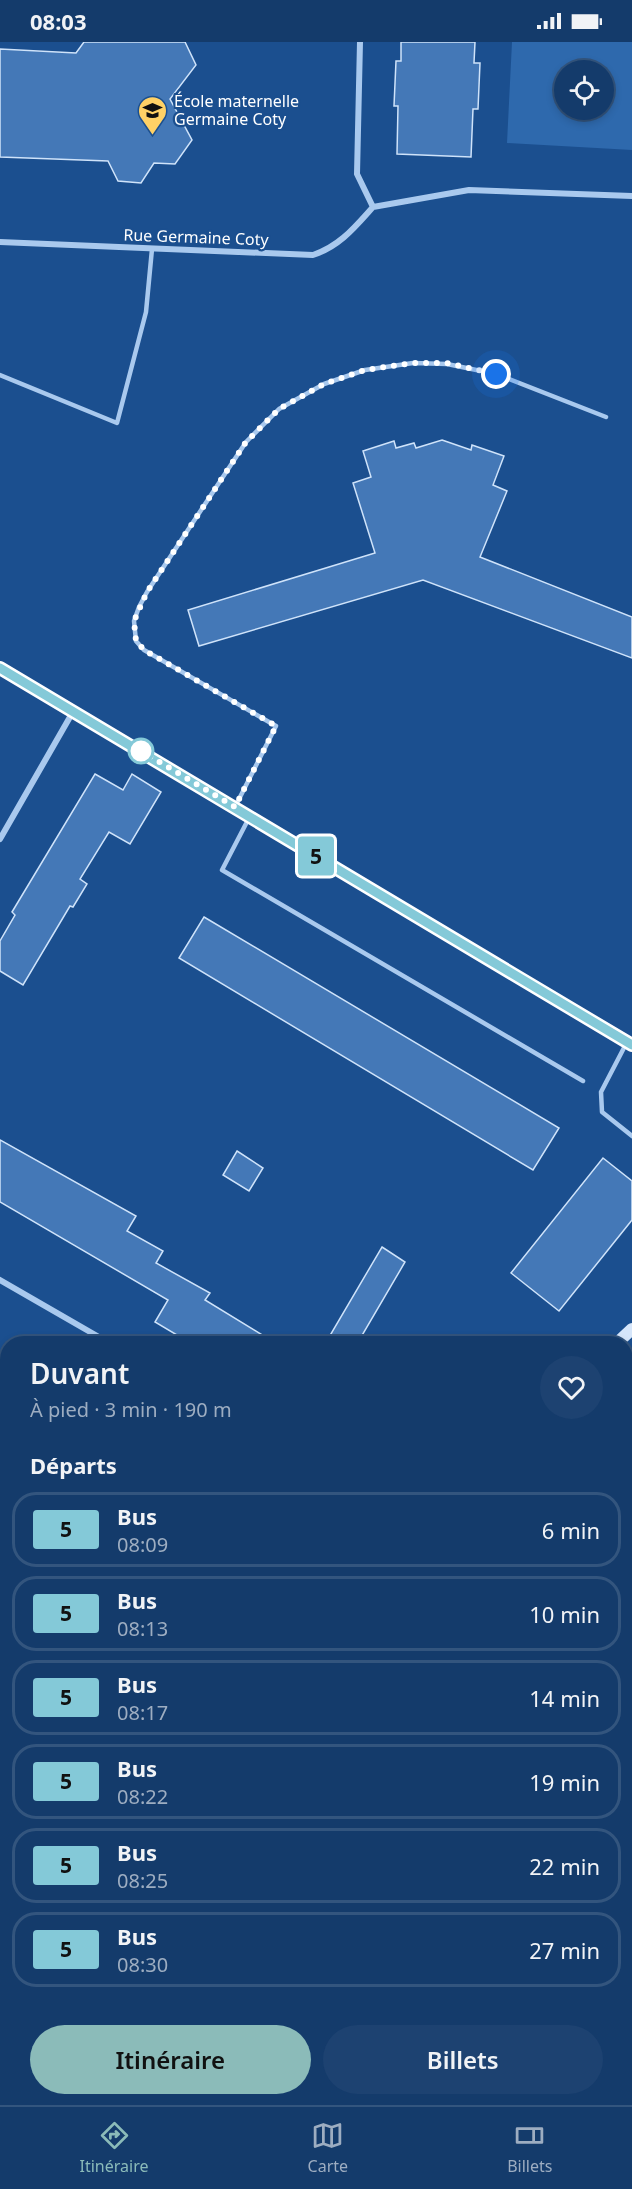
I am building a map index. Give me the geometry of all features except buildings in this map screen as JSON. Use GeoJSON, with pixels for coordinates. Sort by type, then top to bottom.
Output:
{"type":"FeatureCollection","features":[{"type":"Feature","properties":{"kind":"street"},"geometry":{"type":"LineString","coordinates":[[360,42],[357,174],[373,207],[469,190],[632,196]]}},
{"type":"Feature","properties":{"kind":"street","name":"Rue Germaine Coty"},"geometry":{"type":"LineString","coordinates":[[0,242],[313,255],[340,242],[373,207]]}},
{"type":"Feature","properties":{"kind":"street"},"geometry":{"type":"LineString","coordinates":[[0,668],[74,710],[629,1044]]}},
{"type":"Feature","properties":{"kind":"street"},"geometry":{"type":"LineString","coordinates":[[0,838],[74,710]]}},
{"type":"Feature","properties":{"kind":"street"},"geometry":{"type":"LineString","coordinates":[[0,1280],[97,1336]]}},
{"type":"Feature","properties":{"kind":"lane"},"geometry":{"type":"LineString","coordinates":[[0,375],[117,423],[146,312],[152,249]]}},
{"type":"Feature","properties":{"kind":"lane"},"geometry":{"type":"LineString","coordinates":[[235,807],[276,726],[144,650],[136,641],[134,621],[147,592],[246,442],[279,409],[324,384],[365,370],[413,363],[447,363],[496,374],[606,417]]}},
{"type":"Feature","properties":{"kind":"lane"},"geometry":{"type":"LineString","coordinates":[[250,816],[222,870],[583,1081]]}},
{"type":"Feature","properties":{"kind":"lane"},"geometry":{"type":"LineString","coordinates":[[629,1044],[601,1092],[602,1112],[632,1136]]}},
{"type":"Feature","properties":{"kind":"shaded area"},"geometry":{"type":"Polygon","coordinates":[[[512,42],[632,42],[632,150],[507,143],[512,42]]]}},
{"type":"Feature","properties":{"kind":"bus line","name":"5"},"geometry":{"type":"LineString","coordinates":[[0,668],[74,710],[632,1045]]}},
{"type":"Feature","properties":{"kind":"place","name":"École maternelle Germaine Coty"},"geometry":{"type":"Point","coordinates":[153,136]}},
{"type":"Feature","properties":{"kind":"route"},"geometry":{"type":"LineString","coordinates":[[141,751],[235,807],[276,726],[144,650],[136,641],[134,621],[147,592],[246,442],[279,409],[324,384],[365,370],[413,363],[447,363],[496,374]]}}]}
